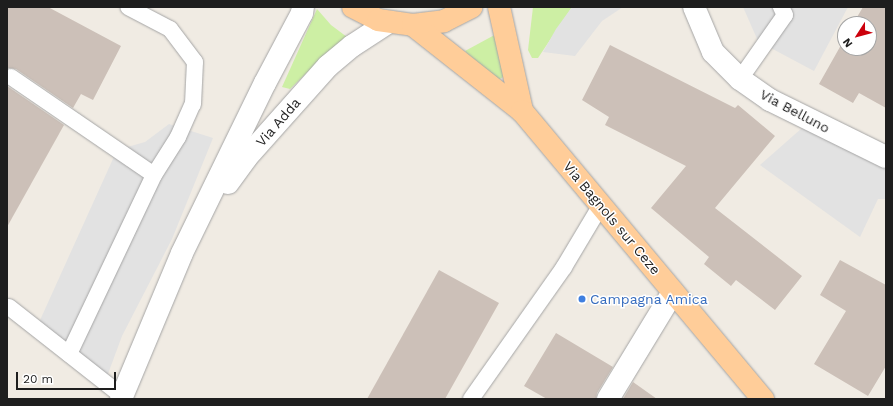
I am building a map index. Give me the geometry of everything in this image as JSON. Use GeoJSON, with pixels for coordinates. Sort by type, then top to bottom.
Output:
{"type":"FeatureCollection","features":[{"type":"Feature","properties":{"kind":"main road"},"geometry":{"type":"LineString","coordinates":[[353,7],[378,20],[413,25],[444,21],[472,7]]}},
{"type":"Feature","properties":{"kind":"main road","name":"Via Bagnols sur Ceze"},"geometry":{"type":"LineString","coordinates":[[500,7],[522,111]]}},
{"type":"Feature","properties":{"kind":"main road","name":"Via Bagnols sur Ceze"},"geometry":{"type":"LineString","coordinates":[[413,25],[522,111],[763,399]]}},
{"type":"Feature","properties":{"kind":"street","name":"Via Adda"},"geometry":{"type":"LineString","coordinates":[[122,398],[188,242],[265,83],[302,13],[303,7]]}},
{"type":"Feature","properties":{"kind":"street","name":"Via Belluno"},"geometry":{"type":"LineString","coordinates":[[694,7],[712,52],[740,79],[770,100],[886,157]]}},
{"type":"Feature","properties":{"kind":"street","name":"Via Adda"},"geometry":{"type":"LineString","coordinates":[[188,242],[246,158],[302,93],[328,66],[352,46],[388,22]]}},
{"type":"Feature","properties":{"kind":"street"},"geometry":{"type":"LineString","coordinates":[[608,399],[674,292]]}},
{"type":"Feature","properties":{"kind":"lane"},"geometry":{"type":"LineString","coordinates":[[69,354],[154,175],[178,137],[193,104],[195,62],[170,29],[128,7]]}},
{"type":"Feature","properties":{"kind":"lane"},"geometry":{"type":"LineString","coordinates":[[740,79],[785,15],[781,7]]}},
{"type":"Feature","properties":{"kind":"lane"},"geometry":{"type":"LineString","coordinates":[[11,77],[154,175]]}},
{"type":"Feature","properties":{"kind":"lane"},"geometry":{"type":"LineString","coordinates":[[471,399],[564,267],[601,205]]}},
{"type":"Feature","properties":{"kind":"lane"},"geometry":{"type":"LineString","coordinates":[[9,307],[122,398]]}},
{"type":"Feature","properties":{"kind":"green space"},"geometry":{"type":"Polygon","coordinates":[[[533,7],[572,7],[538,58],[532,58],[528,50],[533,7]]]}},
{"type":"Feature","properties":{"kind":"green space"},"geometry":{"type":"Polygon","coordinates":[[[317,9],[331,25],[347,37],[324,56],[290,89],[282,87],[317,9]]]}},
{"type":"Feature","properties":{"kind":"green space"},"geometry":{"type":"Polygon","coordinates":[[[500,32],[509,74],[492,83],[465,51],[500,32]]]}},
{"type":"Feature","properties":{"kind":"shaded area"},"geometry":{"type":"Polygon","coordinates":[[[572,7],[623,7],[602,21],[575,56],[543,52],[556,29],[572,7]]]}},
{"type":"Feature","properties":{"kind":"shaded area"},"geometry":{"type":"Polygon","coordinates":[[[743,7],[848,7],[843,16],[837,16],[837,28],[814,71],[758,41],[743,7]]]}},
{"type":"Feature","properties":{"kind":"shaded area"},"geometry":{"type":"Polygon","coordinates":[[[810,121],[886,157],[886,199],[878,199],[860,237],[760,165],[810,121]]]}},
{"type":"Feature","properties":{"kind":"shaded area"},"geometry":{"type":"Polygon","coordinates":[[[169,124],[213,138],[172,239],[122,336],[105,382],[36,329],[117,150],[145,142],[169,124]]]}},
{"type":"Feature","properties":{"kind":"building"},"geometry":{"type":"Polygon","coordinates":[[[7,7],[48,7],[121,46],[93,100],[81,94],[73,108],[16,69],[7,68],[7,7]]]}},
{"type":"Feature","properties":{"kind":"building"},"geometry":{"type":"Polygon","coordinates":[[[863,7],[886,7],[886,108],[859,93],[853,103],[819,84],[837,52],[837,56],[877,56],[877,16],[858,16],[863,7]]]}},
{"type":"Feature","properties":{"kind":"building"},"geometry":{"type":"Polygon","coordinates":[[[610,45],[735,108],[738,105],[775,136],[715,208],[802,276],[775,310],[736,280],[731,286],[704,264],[709,257],[651,208],[686,166],[605,125],[609,117],[582,100],[610,45]]]}},
{"type":"Feature","properties":{"kind":"building"},"geometry":{"type":"Polygon","coordinates":[[[7,86],[64,125],[7,227],[7,86]]]}},
{"type":"Feature","properties":{"kind":"building"},"geometry":{"type":"Polygon","coordinates":[[[840,260],[886,285],[886,366],[868,396],[814,364],[846,311],[820,295],[840,260]]]}},
{"type":"Feature","properties":{"kind":"building"},"geometry":{"type":"Polygon","coordinates":[[[439,270],[499,303],[445,399],[367,399],[439,270]]]}},
{"type":"Feature","properties":{"kind":"building"},"geometry":{"type":"Polygon","coordinates":[[[556,333],[613,367],[597,393],[596,399],[547,399],[524,386],[556,333]]]}},
{"type":"Feature","properties":{"kind":"building"},"geometry":{"type":"Polygon","coordinates":[[[633,382],[657,399],[623,399],[633,382]]]}},
{"type":"Feature","properties":{"kind":"place","name":"Campagna Amica"},"geometry":{"type":"Point","coordinates":[582,299]}}]}
